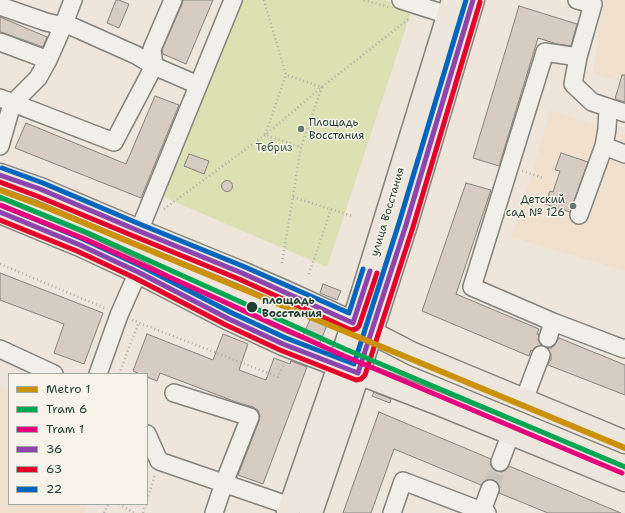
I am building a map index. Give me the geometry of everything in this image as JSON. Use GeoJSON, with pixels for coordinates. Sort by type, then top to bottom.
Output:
{"type":"FeatureCollection","features":[{"type":"Feature","properties":{"kind":"main road","name":"улица Восстания"},"geometry":{"type":"LineString","coordinates":[[362,328],[406,225],[473,0]]}},
{"type":"Feature","properties":{"kind":"main road","name":"улица Восстания"},"geometry":{"type":"LineString","coordinates":[[311,513],[349,369],[362,328],[450,8]]}},
{"type":"Feature","properties":{"kind":"main road"},"geometry":{"type":"LineString","coordinates":[[0,175],[40,189],[242,273],[362,328],[413,354],[625,442]]}},
{"type":"Feature","properties":{"kind":"main road"},"geometry":{"type":"LineString","coordinates":[[0,212],[80,245],[138,272],[230,320],[283,344],[511,433],[625,480]]}},
{"type":"Feature","properties":{"kind":"main road","name":"улица Восстания"},"geometry":{"type":"LineString","coordinates":[[289,510],[349,369]]}},
{"type":"Feature","properties":{"kind":"lane"},"geometry":{"type":"LineString","coordinates":[[0,146],[6,101],[38,78],[48,60],[73,0]]}},
{"type":"Feature","properties":{"kind":"lane"},"geometry":{"type":"LineString","coordinates":[[6,101],[114,142],[154,66],[152,49],[173,0]]}},
{"type":"Feature","properties":{"kind":"lane"},"geometry":{"type":"LineString","coordinates":[[139,231],[234,0]]}},
{"type":"Feature","properties":{"kind":"lane"},"geometry":{"type":"LineString","coordinates":[[588,1],[573,84],[592,102],[625,113]]}},
{"type":"Feature","properties":{"kind":"lane"},"geometry":{"type":"LineString","coordinates":[[397,4],[450,8]]}},
{"type":"Feature","properties":{"kind":"lane"},"geometry":{"type":"LineString","coordinates":[[0,6],[46,22],[70,26],[136,55],[154,66],[198,85]]}},
{"type":"Feature","properties":{"kind":"lane"},"geometry":{"type":"LineString","coordinates":[[0,42],[48,60]]}},
{"type":"Feature","properties":{"kind":"lane"},"geometry":{"type":"LineString","coordinates":[[578,57],[545,52],[472,288],[553,322],[624,349],[625,348]]}},
{"type":"Feature","properties":{"kind":"lane"},"geometry":{"type":"LineString","coordinates":[[579,215],[604,146],[608,128],[608,108]]}},
{"type":"Feature","properties":{"kind":"lane"},"geometry":{"type":"LineString","coordinates":[[604,146],[625,154]]}},
{"type":"Feature","properties":{"kind":"lane"},"geometry":{"type":"LineString","coordinates":[[98,373],[120,314],[138,272]]}},
{"type":"Feature","properties":{"kind":"lane"},"geometry":{"type":"LineString","coordinates":[[548,338],[553,322]]}},
{"type":"Feature","properties":{"kind":"lane"},"geometry":{"type":"LineString","coordinates":[[0,349],[52,373]]}},
{"type":"Feature","properties":{"kind":"lane"},"geometry":{"type":"LineString","coordinates":[[524,400],[541,355]]}},
{"type":"Feature","properties":{"kind":"lane"},"geometry":{"type":"LineString","coordinates":[[174,393],[250,417],[214,513]]}},
{"type":"Feature","properties":{"kind":"lane"},"geometry":{"type":"LineString","coordinates":[[500,462],[511,433]]}},
{"type":"Feature","properties":{"kind":"lane"},"geometry":{"type":"LineString","coordinates":[[148,436],[159,461],[224,483],[289,510]]}},
{"type":"Feature","properties":{"kind":"lane"},"geometry":{"type":"LineString","coordinates":[[392,513],[403,481],[484,512],[490,489]]}},
{"type":"Feature","properties":{"kind":"path"},"geometry":{"type":"LineString","coordinates":[[264,0],[286,74],[265,135]]}},
{"type":"Feature","properties":{"kind":"path"},"geometry":{"type":"LineString","coordinates":[[364,0],[397,4]]}},
{"type":"Feature","properties":{"kind":"path"},"geometry":{"type":"LineString","coordinates":[[164,205],[161,212],[265,135],[322,87],[416,14]]}},
{"type":"Feature","properties":{"kind":"path"},"geometry":{"type":"LineString","coordinates":[[286,74],[322,87]]}},
{"type":"Feature","properties":{"kind":"path"},"geometry":{"type":"LineString","coordinates":[[282,263],[301,147],[322,87]]}},
{"type":"Feature","properties":{"kind":"path"},"geometry":{"type":"LineString","coordinates":[[265,135],[301,147]]}},
{"type":"Feature","properties":{"kind":"path"},"geometry":{"type":"LineString","coordinates":[[509,168],[543,178]]}},
{"type":"Feature","properties":{"kind":"path"},"geometry":{"type":"LineString","coordinates":[[293,197],[352,216]]}},
{"type":"Feature","properties":{"kind":"path"},"geometry":{"type":"LineString","coordinates":[[309,274],[330,209]]}},
{"type":"Feature","properties":{"kind":"path"},"geometry":{"type":"LineString","coordinates":[[0,264],[139,322],[278,377],[284,364],[289,366]]}},
{"type":"Feature","properties":{"kind":"path"},"geometry":{"type":"LineString","coordinates":[[119,373],[139,322]]}},
{"type":"Feature","properties":{"kind":"path"},"geometry":{"type":"LineString","coordinates":[[121,505],[134,513]]}},
{"type":"Feature","properties":{"kind":"shaded area"},"geometry":{"type":"Polygon","coordinates":[[[603,0],[625,0],[625,83],[593,74],[603,0]]]}},
{"type":"Feature","properties":{"kind":"shaded area","name":"Детский сад № 126"},"geometry":{"type":"Polygon","coordinates":[[[550,110],[625,135],[625,271],[511,237],[532,174],[550,110]]]}},
{"type":"Feature","properties":{"kind":"shaded area"},"geometry":{"type":"Polygon","coordinates":[[[0,386],[8,389],[8,505],[86,505],[83,513],[0,513],[0,386]]]}},
{"type":"Feature","properties":{"kind":"green space","name":"Тебриз"},"geometry":{"type":"Polygon","coordinates":[[[239,0],[384,0],[412,9],[327,267],[159,195],[239,0]]]}},
{"type":"Feature","properties":{"kind":"building"},"geometry":{"type":"Polygon","coordinates":[[[116,0],[129,4],[119,28],[107,23],[116,0]]]}},
{"type":"Feature","properties":{"kind":"building"},"geometry":{"type":"Polygon","coordinates":[[[183,0],[213,0],[186,64],[163,54],[162,50],[183,0]]]}},
{"type":"Feature","properties":{"kind":"building"},"geometry":{"type":"Polygon","coordinates":[[[519,6],[577,24],[571,46],[557,44],[538,38],[499,166],[473,158],[519,6]]]}},
{"type":"Feature","properties":{"kind":"building"},"geometry":{"type":"Polygon","coordinates":[[[0,17],[47,37],[43,47],[0,32],[0,17]]]}},
{"type":"Feature","properties":{"kind":"building"},"geometry":{"type":"Polygon","coordinates":[[[622,75],[625,75],[625,102],[615,99],[622,75]]]}},
{"type":"Feature","properties":{"kind":"building"},"geometry":{"type":"Polygon","coordinates":[[[155,96],[179,105],[141,198],[15,148],[26,123],[126,164],[155,96]]]}},
{"type":"Feature","properties":{"kind":"building"},"geometry":{"type":"Polygon","coordinates":[[[561,153],[588,162],[570,212],[545,204],[550,191],[553,192],[560,171],[555,170],[561,153]]]}},
{"type":"Feature","properties":{"kind":"building"},"geometry":{"type":"Polygon","coordinates":[[[189,154],[209,161],[204,174],[184,166],[189,154]]]}},
{"type":"Feature","properties":{"kind":"building"},"geometry":{"type":"Polygon","coordinates":[[[227,180],[231,182],[233,186],[231,190],[227,192],[223,190],[221,186],[223,182],[227,180]]]}},
{"type":"Feature","properties":{"kind":"building"},"geometry":{"type":"Polygon","coordinates":[[[466,183],[491,190],[456,294],[539,329],[537,334],[539,334],[538,340],[541,345],[535,347],[532,351],[531,350],[529,356],[422,311],[466,183]]]}},
{"type":"Feature","properties":{"kind":"building"},"geometry":{"type":"Polygon","coordinates":[[[0,273],[103,313],[84,364],[54,353],[64,324],[0,300],[0,273]]]}},
{"type":"Feature","properties":{"kind":"building"},"geometry":{"type":"Polygon","coordinates":[[[323,284],[341,291],[337,300],[320,293],[323,284]]]}},
{"type":"Feature","properties":{"kind":"building"},"geometry":{"type":"Polygon","coordinates":[[[311,317],[327,325],[319,345],[302,338],[311,317]]]}},
{"type":"Feature","properties":{"kind":"building"},"geometry":{"type":"Polygon","coordinates":[[[147,334],[213,360],[223,334],[248,344],[239,370],[266,380],[274,358],[290,364],[291,361],[307,367],[263,484],[238,475],[259,421],[260,416],[258,410],[160,373],[157,381],[148,377],[148,373],[138,373],[133,371],[147,334]]]}},
{"type":"Feature","properties":{"kind":"building"},"geometry":{"type":"Polygon","coordinates":[[[559,338],[625,365],[625,395],[548,365],[551,359],[551,354],[547,348],[554,346],[559,338]]]}},
{"type":"Feature","properties":{"kind":"building"},"geometry":{"type":"Polygon","coordinates":[[[374,392],[391,399],[390,403],[372,396],[374,392]]]}},
{"type":"Feature","properties":{"kind":"building"},"geometry":{"type":"Polygon","coordinates":[[[379,412],[491,459],[490,464],[496,471],[502,472],[509,466],[621,513],[548,513],[499,493],[500,487],[494,480],[488,479],[481,485],[394,449],[371,513],[343,513],[379,412]]]}},
{"type":"Feature","properties":{"kind":"tunnel"},"geometry":{"type":"LineString","coordinates":[[490,489],[500,462]]}},
{"type":"Feature","properties":{"kind":"metro line","name":"1"},"geometry":{"type":"LineString","coordinates":[[0,190],[48,208],[625,448]]}},
{"type":"Feature","properties":{"kind":"tram line","name":"6"},"geometry":{"type":"LineString","coordinates":[[0,197],[88,233],[345,349],[625,467]]}},
{"type":"Feature","properties":{"kind":"tram line","name":"1"},"geometry":{"type":"LineString","coordinates":[[0,205],[85,239],[342,355],[622,473]]}},
{"type":"Feature","properties":{"kind":"transit line","name":"22"},"geometry":{"type":"LineString","coordinates":[[3,206],[83,239],[141,266],[232,313],[286,338],[354,364],[399,223],[466,0]]}},
{"type":"Feature","properties":{"kind":"transit line","name":"36"},"geometry":{"type":"LineString","coordinates":[[0,212],[80,245],[138,272],[229,319],[283,344],[358,373],[406,225],[473,0]]}},
{"type":"Feature","properties":{"kind":"transit line","name":"63"},"geometry":{"type":"LineString","coordinates":[[0,220],[77,251],[280,350],[356,380],[361,379],[365,375],[413,227],[480,2]]}},
{"type":"Feature","properties":{"kind":"transit line","name":"22"},"geometry":{"type":"LineString","coordinates":[[2,168],[43,183],[245,267],[349,313],[363,269]]}},
{"type":"Feature","properties":{"kind":"transit line","name":"36"},"geometry":{"type":"LineString","coordinates":[[0,175],[40,189],[242,273],[353,323],[370,271]]}},
{"type":"Feature","properties":{"kind":"transit line","name":"63"},"geometry":{"type":"LineString","coordinates":[[0,182],[239,279],[351,330],[356,329],[359,326],[377,273]]}},
{"type":"Feature","properties":{"kind":"place","name":"Площадь Восстания"},"geometry":{"type":"Point","coordinates":[301,129]}},
{"type":"Feature","properties":{"kind":"place","name":"Детский сад № 126"},"geometry":{"type":"Point","coordinates":[573,206]}},
{"type":"Feature","properties":{"kind":"place","name":"площадь Восстания"},"geometry":{"type":"Point","coordinates":[252,307]}}]}
